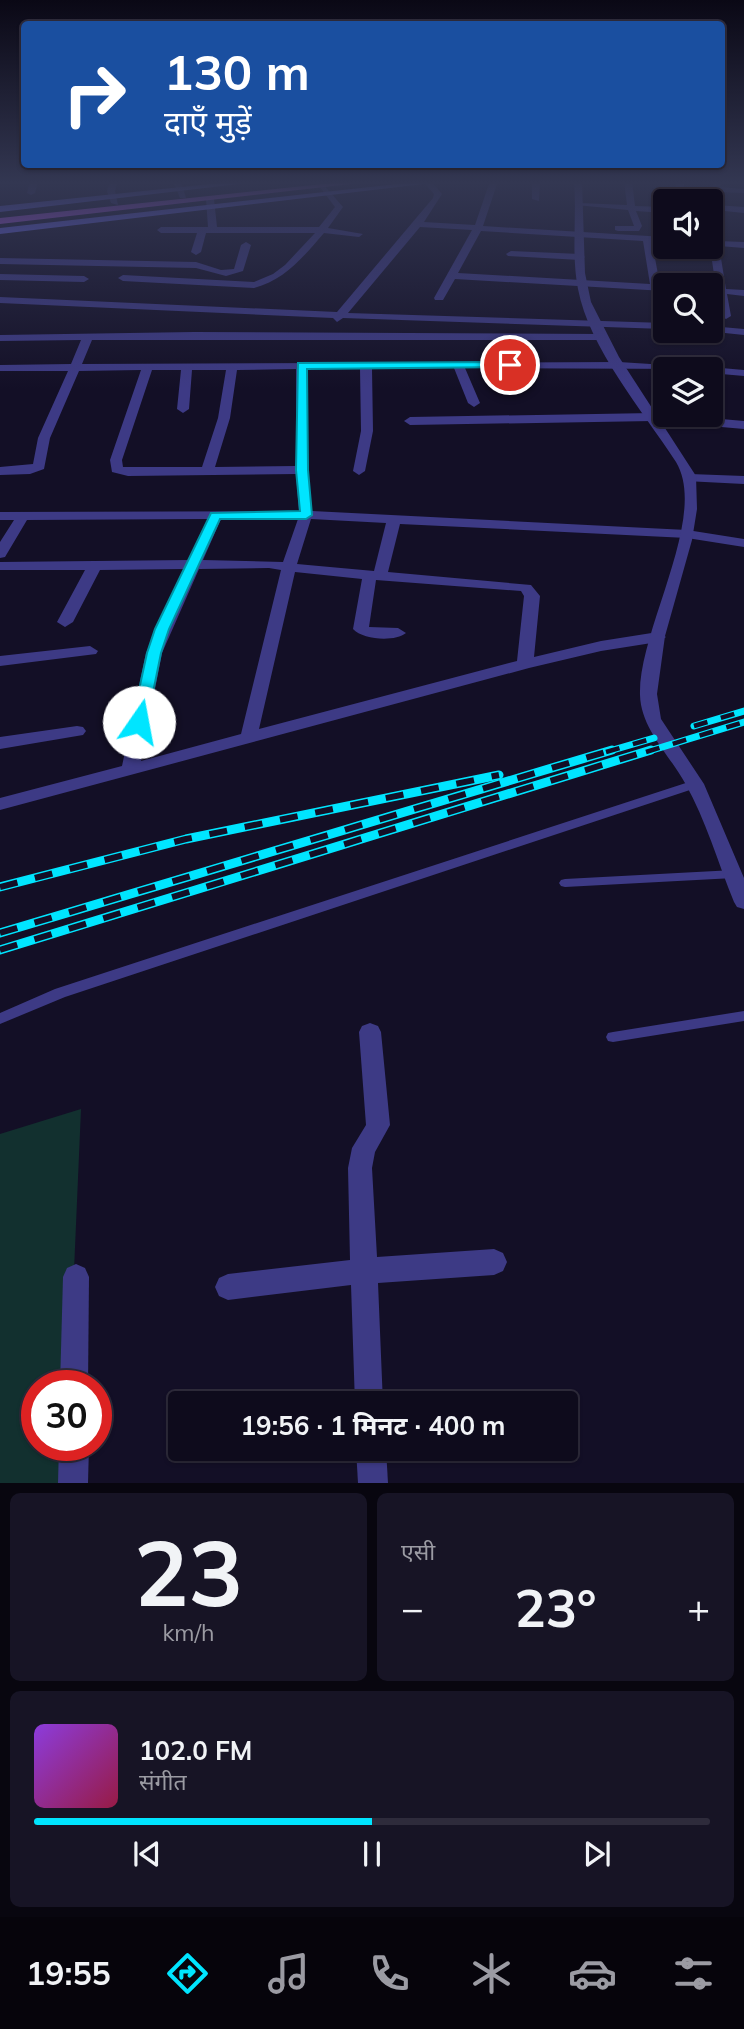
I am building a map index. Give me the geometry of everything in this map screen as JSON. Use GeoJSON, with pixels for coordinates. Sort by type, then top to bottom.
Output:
{"type":"FeatureCollection","features":[{"type":"Feature","properties":{"kind":"street"},"geometry":{"type":"LineString","coordinates":[[0,261],[196,265],[211,272],[233,273],[238,271],[245,250]]}},
{"type":"Feature","properties":{"kind":"street"},"geometry":{"type":"LineString","coordinates":[[123,278],[266,284],[303,250]]}},
{"type":"Feature","properties":{"kind":"street"},"geometry":{"type":"LineString","coordinates":[[326,336],[340,314],[395,250]]}},
{"type":"Feature","properties":{"kind":"street"},"geometry":{"type":"LineString","coordinates":[[439,298],[466,250]]}},
{"type":"Feature","properties":{"kind":"street"},"geometry":{"type":"LineString","coordinates":[[580,250],[582,284],[600,331],[653,417]]}},
{"type":"Feature","properties":{"kind":"street"},"geometry":{"type":"LineString","coordinates":[[650,250],[657,273]]}},
{"type":"Feature","properties":{"kind":"street"},"geometry":{"type":"LineString","coordinates":[[511,254],[580,257]]}},
{"type":"Feature","properties":{"kind":"street"},"geometry":{"type":"LineString","coordinates":[[716,259],[724,291],[726,316]]}},
{"type":"Feature","properties":{"kind":"street"},"geometry":{"type":"LineString","coordinates":[[76,291],[94,263]]}},
{"type":"Feature","properties":{"kind":"street"},"geometry":{"type":"LineString","coordinates":[[452,276],[653,288]]}},
{"type":"Feature","properties":{"kind":"street"},"geometry":{"type":"LineString","coordinates":[[0,277],[76,291],[340,314],[600,331],[653,327]]}},
{"type":"Feature","properties":{"kind":"street"},"geometry":{"type":"LineString","coordinates":[[0,300],[76,291]]}},
{"type":"Feature","properties":{"kind":"street"},"geometry":{"type":"LineString","coordinates":[[724,291],[744,293]]}},
{"type":"Feature","properties":{"kind":"street"},"geometry":{"type":"LineString","coordinates":[[723,330],[744,332]]}},
{"type":"Feature","properties":{"kind":"street"},"geometry":{"type":"LineString","coordinates":[[0,369],[458,365],[558,351],[600,331]]}},
{"type":"Feature","properties":{"kind":"street"},"geometry":{"type":"LineString","coordinates":[[0,338],[326,336],[558,351],[620,365],[653,367]]}},
{"type":"Feature","properties":{"kind":"street"},"geometry":{"type":"LineString","coordinates":[[0,471],[30,470],[39,466],[44,438],[88,337]]}},
{"type":"Feature","properties":{"kind":"street"},"geometry":{"type":"LineString","coordinates":[[458,365],[474,403]]}},
{"type":"Feature","properties":{"kind":"street"},"geometry":{"type":"LineString","coordinates":[[148,366],[115,466],[121,471],[302,470]]}},
{"type":"Feature","properties":{"kind":"street"},"geometry":{"type":"LineString","coordinates":[[183,409],[187,366]]}},
{"type":"Feature","properties":{"kind":"street"},"geometry":{"type":"LineString","coordinates":[[207,472],[224,418],[232,366]]}},
{"type":"Feature","properties":{"kind":"street"},"geometry":{"type":"LineString","coordinates":[[249,737],[289,565],[306,515],[302,470],[302,366]]}},
{"type":"Feature","properties":{"kind":"street"},"geometry":{"type":"LineString","coordinates":[[359,471],[367,432],[366,366]]}},
{"type":"Feature","properties":{"kind":"street"},"geometry":{"type":"LineString","coordinates":[[723,371],[744,373]]}},
{"type":"Feature","properties":{"kind":"street"},"geometry":{"type":"LineString","coordinates":[[410,421],[653,417]]}},
{"type":"Feature","properties":{"kind":"street"},"geometry":{"type":"LineString","coordinates":[[723,423],[744,425]]}},
{"type":"Feature","properties":{"kind":"street"},"geometry":{"type":"LineString","coordinates":[[659,427],[690,478],[687,534],[651,670],[648,707],[652,719],[695,784],[740,887]]}},
{"type":"Feature","properties":{"kind":"street"},"geometry":{"type":"LineString","coordinates":[[690,478],[744,481]]}},
{"type":"Feature","properties":{"kind":"street"},"geometry":{"type":"LineString","coordinates":[[0,516],[306,515],[687,534],[744,543]]}},
{"type":"Feature","properties":{"kind":"street"},"geometry":{"type":"LineString","coordinates":[[0,554],[23,516]]}},
{"type":"Feature","properties":{"kind":"street"},"geometry":{"type":"LineString","coordinates":[[130,769],[154,653],[216,516]]}},
{"type":"Feature","properties":{"kind":"street"},"geometry":{"type":"LineString","coordinates":[[394,519],[375,575],[361,629],[365,632],[398,633]]}},
{"type":"Feature","properties":{"kind":"street"},"geometry":{"type":"LineString","coordinates":[[65,622],[95,565]]}},
{"type":"Feature","properties":{"kind":"street"},"geometry":{"type":"LineString","coordinates":[[0,566],[289,565],[316,571],[526,588],[532,596],[525,664]]}},
{"type":"Feature","properties":{"kind":"street"},"geometry":{"type":"LineString","coordinates":[[0,804],[525,664],[601,646],[659,637]]}},
{"type":"Feature","properties":{"kind":"street"},"geometry":{"type":"LineString","coordinates":[[0,661],[90,651]]}},
{"type":"Feature","properties":{"kind":"street"},"geometry":{"type":"LineString","coordinates":[[0,743],[77,731]]}},
{"type":"Feature","properties":{"kind":"street"},"geometry":{"type":"LineString","coordinates":[[368,1391],[360,1168],[364,1148],[378,1125],[370,1032]]}},
{"type":"Feature","properties":{"kind":"street"},"geometry":{"type":"LineString","coordinates":[[228,1287],[363,1271],[495,1262]]}},
{"type":"Feature","properties":{"kind":"street"},"geometry":{"type":"LineString","coordinates":[[74,1370],[76,1277]]}},
{"type":"Feature","properties":{"kind":"street"},"geometry":{"type":"LineString","coordinates":[[73,1483],[74,1461]]}},
{"type":"Feature","properties":{"kind":"street"},"geometry":{"type":"LineString","coordinates":[[372,1461],[373,1483]]}},
{"type":"Feature","properties":{"kind":"lane"},"geometry":{"type":"LineString","coordinates":[[0,1020],[60,993],[695,784]]}},
{"type":"Feature","properties":{"kind":"lane"},"geometry":{"type":"LineString","coordinates":[[565,883],[740,887]]}},
{"type":"Feature","properties":{"kind":"lane"},"geometry":{"type":"LineString","coordinates":[[613,1037],[744,1016]]}},
{"type":"Feature","properties":{"kind":"green space"},"geometry":{"type":"Polygon","coordinates":[[[81,1109],[70,1370],[21,1370],[21,1461],[66,1461],[65,1483],[0,1483],[0,1134],[81,1109]]]}},
{"type":"Feature","properties":{"kind":"railway"},"geometry":{"type":"LineString","coordinates":[[694,726],[744,711]]}},
{"type":"Feature","properties":{"kind":"railway"},"geometry":{"type":"LineString","coordinates":[[646,752],[744,722]]}},
{"type":"Feature","properties":{"kind":"railway"},"geometry":{"type":"LineString","coordinates":[[606,752],[654,738]]}},
{"type":"Feature","properties":{"kind":"railway"},"geometry":{"type":"LineString","coordinates":[[0,933],[612,750]]}},
{"type":"Feature","properties":{"kind":"railway"},"geometry":{"type":"LineString","coordinates":[[0,950],[651,750]]}},
{"type":"Feature","properties":{"kind":"railway"},"geometry":{"type":"LineString","coordinates":[[0,887],[186,839],[499,775]]}},
{"type":"Feature","properties":{"kind":"route"},"geometry":{"type":"LineString","coordinates":[[139,722],[162,629],[216,516],[306,515],[302,470],[302,366],[510,365]]}}]}
